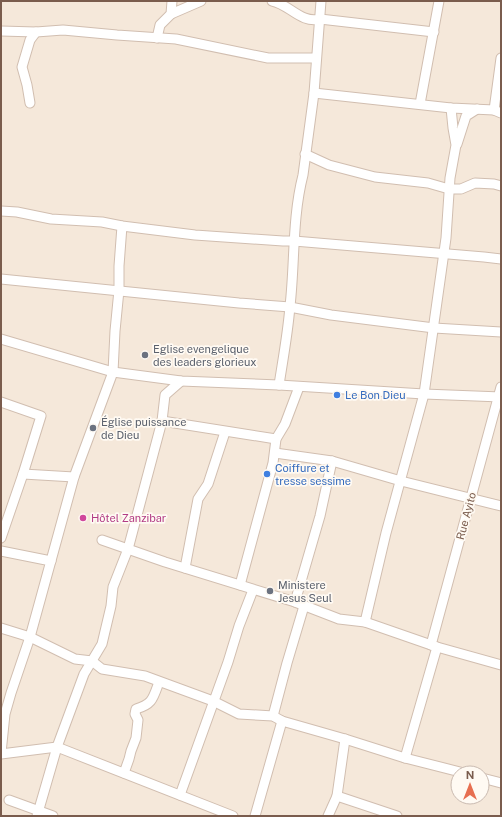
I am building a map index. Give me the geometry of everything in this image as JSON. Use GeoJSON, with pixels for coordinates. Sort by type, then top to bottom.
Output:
{"type":"FeatureCollection","features":[{"type":"Feature","properties":{"kind":"street"},"geometry":{"type":"LineString","coordinates":[[171,14],[172,1]]}},
{"type":"Feature","properties":{"kind":"street"},"geometry":{"type":"LineString","coordinates":[[157,38],[160,25],[171,14],[201,1]]}},
{"type":"Feature","properties":{"kind":"street"},"geometry":{"type":"LineString","coordinates":[[272,1],[277,2],[303,18],[313,21],[320,19],[434,32]]}},
{"type":"Feature","properties":{"kind":"street"},"geometry":{"type":"LineString","coordinates":[[279,385],[290,307],[299,189],[314,93],[321,1]]}},
{"type":"Feature","properties":{"kind":"street"},"geometry":{"type":"LineString","coordinates":[[420,104],[439,1]]}},
{"type":"Feature","properties":{"kind":"street"},"geometry":{"type":"LineString","coordinates":[[1,31],[36,32],[63,30],[176,39],[268,58],[316,58]]}},
{"type":"Feature","properties":{"kind":"street"},"geometry":{"type":"LineString","coordinates":[[30,103],[22,67],[30,40],[36,32]]}},
{"type":"Feature","properties":{"kind":"street"},"geometry":{"type":"LineString","coordinates":[[314,93],[497,112],[501,58]]}},
{"type":"Feature","properties":{"kind":"street"},"geometry":{"type":"LineString","coordinates":[[451,108],[456,145]]}},
{"type":"Feature","properties":{"kind":"street"},"geometry":{"type":"LineString","coordinates":[[365,622],[386,532],[424,394],[446,238],[450,178],[456,145],[466,116],[477,109]]}},
{"type":"Feature","properties":{"kind":"street"},"geometry":{"type":"LineString","coordinates":[[305,154],[329,165],[375,177],[428,183],[449,190],[461,189],[475,183],[501,186]]}},
{"type":"Feature","properties":{"kind":"street"},"geometry":{"type":"LineString","coordinates":[[1,211],[17,212],[51,219],[102,222],[195,235],[294,241],[501,259]]}},
{"type":"Feature","properties":{"kind":"street"},"geometry":{"type":"LineString","coordinates":[[122,226],[113,372],[74,477],[30,636],[10,693],[5,714],[1,753],[57,747],[233,816]]}},
{"type":"Feature","properties":{"kind":"street"},"geometry":{"type":"LineString","coordinates":[[1,279],[290,307],[331,315],[434,328],[501,332]]}},
{"type":"Feature","properties":{"kind":"street"},"geometry":{"type":"LineString","coordinates":[[1,339],[113,372],[181,381],[500,397]]}},
{"type":"Feature","properties":{"kind":"street"},"geometry":{"type":"LineString","coordinates":[[38,813],[57,747],[84,674],[102,644],[110,613],[113,587],[128,549],[162,421],[165,395],[181,381]]}},
{"type":"Feature","properties":{"kind":"street"},"geometry":{"type":"LineString","coordinates":[[240,585],[272,470],[276,439],[284,424],[299,387]]}},
{"type":"Feature","properties":{"kind":"street","name":"Rue Ayito"},"geometry":{"type":"LineString","coordinates":[[405,758],[471,498],[500,397],[501,387]]}},
{"type":"Feature","properties":{"kind":"street"},"geometry":{"type":"LineString","coordinates":[[1,402],[41,416],[1,538]]}},
{"type":"Feature","properties":{"kind":"street"},"geometry":{"type":"LineString","coordinates":[[162,421],[276,439]]}},
{"type":"Feature","properties":{"kind":"street"},"geometry":{"type":"LineString","coordinates":[[185,568],[198,499],[208,484],[225,432]]}},
{"type":"Feature","properties":{"kind":"street"},"geometry":{"type":"LineString","coordinates":[[275,453],[332,461],[401,481],[501,506]]}},
{"type":"Feature","properties":{"kind":"street"},"geometry":{"type":"LineString","coordinates":[[295,602],[320,516],[332,461]]}},
{"type":"Feature","properties":{"kind":"street"},"geometry":{"type":"LineString","coordinates":[[23,474],[74,477]]}},
{"type":"Feature","properties":{"kind":"street"},"geometry":{"type":"LineString","coordinates":[[102,540],[253,590],[295,602],[339,619],[365,622],[434,646],[501,665]]}},
{"type":"Feature","properties":{"kind":"street"},"geometry":{"type":"LineString","coordinates":[[1,550],[51,562]]}},
{"type":"Feature","properties":{"kind":"street"},"geometry":{"type":"LineString","coordinates":[[180,795],[253,590]]}},
{"type":"Feature","properties":{"kind":"street"},"geometry":{"type":"LineString","coordinates":[[273,716],[304,606]]}},
{"type":"Feature","properties":{"kind":"street"},"geometry":{"type":"LineString","coordinates":[[1,628],[30,636],[75,659],[92,661],[102,669],[145,676],[213,701],[239,714],[273,716],[282,721],[405,758],[450,769]]}},
{"type":"Feature","properties":{"kind":"street"},"geometry":{"type":"LineString","coordinates":[[124,773],[136,738],[138,720],[135,714],[136,709],[146,706],[154,697],[159,682]]}},
{"type":"Feature","properties":{"kind":"street"},"geometry":{"type":"LineString","coordinates":[[255,816],[282,721]]}},
{"type":"Feature","properties":{"kind":"street"},"geometry":{"type":"LineString","coordinates":[[328,816],[337,796],[345,739]]}},
{"type":"Feature","properties":{"kind":"street"},"geometry":{"type":"LineString","coordinates":[[490,780],[501,783]]}},
{"type":"Feature","properties":{"kind":"street"},"geometry":{"type":"LineString","coordinates":[[337,796],[397,816]]}},
{"type":"Feature","properties":{"kind":"street"},"geometry":{"type":"LineString","coordinates":[[9,800],[38,813],[54,816]]}},
{"type":"Feature","properties":{"kind":"shaded area"},"geometry":{"type":"Polygon","coordinates":[[[1,1],[501,1],[501,816],[1,816],[1,1]]]}},
{"type":"Feature","properties":{"kind":"place","name":"Eglise evengelique des leaders glorieux"},"geometry":{"type":"Point","coordinates":[145,355]}},
{"type":"Feature","properties":{"kind":"place","name":"Le Bon Dieu"},"geometry":{"type":"Point","coordinates":[337,395]}},
{"type":"Feature","properties":{"kind":"place","name":"Église puissance de Dieu"},"geometry":{"type":"Point","coordinates":[93,428]}},
{"type":"Feature","properties":{"kind":"place","name":"Coiffure et tresse sessime"},"geometry":{"type":"Point","coordinates":[267,474]}},
{"type":"Feature","properties":{"kind":"place","name":"Hôtel Zanzibar"},"geometry":{"type":"Point","coordinates":[83,518]}},
{"type":"Feature","properties":{"kind":"place","name":"Ministere Jesus Seul"},"geometry":{"type":"Point","coordinates":[270,591]}}]}
